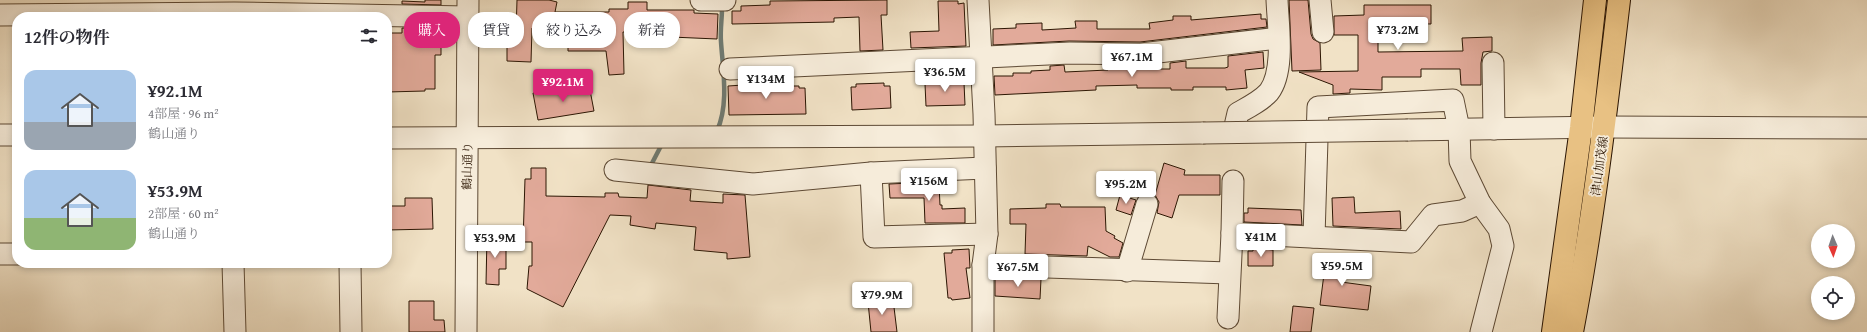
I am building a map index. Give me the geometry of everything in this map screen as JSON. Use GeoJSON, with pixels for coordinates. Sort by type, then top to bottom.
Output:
{"type":"FeatureCollection","features":[{"type":"Feature","properties":{"kind":"main road","name":"津山加茂線"},"geometry":{"type":"LineString","coordinates":[[1553,332],[1581,128],[1595,0]]}},
{"type":"Feature","properties":{"kind":"main road","name":"津山加茂線"},"geometry":{"type":"LineString","coordinates":[[1572,332],[1583,277],[1604,127],[1619,0]]}},
{"type":"Feature","properties":{"kind":"street"},"geometry":{"type":"LineString","coordinates":[[701,0],[725,0]]}},
{"type":"Feature","properties":{"kind":"street"},"geometry":{"type":"LineString","coordinates":[[978,0],[984,136],[986,234],[983,265],[983,332]]}},
{"type":"Feature","properties":{"kind":"street"},"geometry":{"type":"LineString","coordinates":[[1234,126],[1238,113],[1262,98],[1270,91],[1274,82],[1279,58],[1277,0]]}},
{"type":"Feature","properties":{"kind":"street"},"geometry":{"type":"LineString","coordinates":[[1320,0],[1323,32]]}},
{"type":"Feature","properties":{"kind":"street"},"geometry":{"type":"LineString","coordinates":[[140,12],[468,8]]}},
{"type":"Feature","properties":{"kind":"street","name":"鶴山通り"},"geometry":{"type":"LineString","coordinates":[[466,332],[468,8]]}},
{"type":"Feature","properties":{"kind":"street"},"geometry":{"type":"LineString","coordinates":[[0,15],[12,15]]}},
{"type":"Feature","properties":{"kind":"street"},"geometry":{"type":"LineString","coordinates":[[730,69],[1070,53],[1141,54],[1278,38]]}},
{"type":"Feature","properties":{"kind":"street"},"geometry":{"type":"LineString","coordinates":[[1492,63],[1494,129]]}},
{"type":"Feature","properties":{"kind":"street"},"geometry":{"type":"LineString","coordinates":[[1314,237],[1318,107],[1453,100],[1459,129],[1460,162],[1480,203],[1499,229],[1503,246],[1481,332]]}},
{"type":"Feature","properties":{"kind":"street"},"geometry":{"type":"LineString","coordinates":[[392,138],[984,136],[1604,127],[1867,128]]}},
{"type":"Feature","properties":{"kind":"street"},"geometry":{"type":"LineString","coordinates":[[0,135],[12,136]]}},
{"type":"Feature","properties":{"kind":"street"},"geometry":{"type":"LineString","coordinates":[[615,170],[753,184],[871,173],[985,168]]}},
{"type":"Feature","properties":{"kind":"street"},"geometry":{"type":"LineString","coordinates":[[871,173],[874,237],[986,234]]}},
{"type":"Feature","properties":{"kind":"street"},"geometry":{"type":"LineString","coordinates":[[1228,318],[1233,181]]}},
{"type":"Feature","properties":{"kind":"street"},"geometry":{"type":"LineString","coordinates":[[1232,233],[1411,242],[1433,215],[1462,211],[1480,203]]}},
{"type":"Feature","properties":{"kind":"street"},"geometry":{"type":"LineString","coordinates":[[1127,271],[1147,204]]}},
{"type":"Feature","properties":{"kind":"street"},"geometry":{"type":"LineString","coordinates":[[0,254],[12,254]]}},
{"type":"Feature","properties":{"kind":"street"},"geometry":{"type":"LineString","coordinates":[[983,265],[1127,271],[1229,273]]}},
{"type":"Feature","properties":{"kind":"street"},"geometry":{"type":"LineString","coordinates":[[233,268],[235,332]]}},
{"type":"Feature","properties":{"kind":"street"},"geometry":{"type":"LineString","coordinates":[[350,268],[351,332]]}},
{"type":"Feature","properties":{"kind":"building"},"geometry":{"type":"Polygon","coordinates":[[[425,0],[441,0],[441,5],[402,4],[402,1],[425,2],[425,0]]]}},
{"type":"Feature","properties":{"kind":"building"},"geometry":{"type":"Polygon","coordinates":[[[517,0],[549,0],[557,2],[555,12],[532,12],[531,62],[507,61],[507,48],[524,48],[524,12],[517,12],[517,0]]]}},
{"type":"Feature","properties":{"kind":"building"},"geometry":{"type":"Polygon","coordinates":[[[887,0],[887,15],[881,15],[883,50],[860,51],[859,17],[834,18],[834,22],[732,24],[732,11],[741,11],[741,6],[770,5],[770,1],[887,0]]]}},
{"type":"Feature","properties":{"kind":"building"},"geometry":{"type":"Polygon","coordinates":[[[1289,0],[1308,0],[1311,34],[1313,39],[1320,43],[1321,70],[1292,71],[1289,0]]]}},
{"type":"Feature","properties":{"kind":"building"},"geometry":{"type":"Polygon","coordinates":[[[938,1],[958,1],[958,4],[964,3],[966,46],[911,48],[910,32],[939,31],[938,1]]]}},
{"type":"Feature","properties":{"kind":"building"},"geometry":{"type":"Polygon","coordinates":[[[628,2],[647,2],[647,10],[694,10],[694,13],[718,14],[717,39],[680,37],[680,12],[624,12],[624,74],[609,75],[606,51],[568,51],[568,48],[616,48],[616,12],[609,12],[609,9],[628,9],[628,2]]]}},
{"type":"Feature","properties":{"kind":"building"},"geometry":{"type":"Polygon","coordinates":[[[1364,5],[1431,5],[1431,24],[1378,23],[1378,52],[1463,51],[1462,38],[1492,37],[1492,51],[1483,52],[1481,63],[1481,85],[1461,85],[1460,69],[1421,69],[1421,77],[1382,77],[1382,90],[1350,89],[1350,93],[1333,94],[1333,85],[1299,72],[1358,71],[1358,35],[1334,35],[1334,16],[1364,15],[1364,5]]]}},
{"type":"Feature","properties":{"kind":"building"},"geometry":{"type":"Polygon","coordinates":[[[1261,14],[1261,19],[1266,19],[1267,27],[1140,42],[1069,41],[993,45],[993,29],[1016,28],[1016,24],[1042,23],[1042,30],[1076,28],[1075,21],[1097,21],[1097,29],[1150,29],[1149,23],[1173,20],[1173,16],[1191,16],[1191,20],[1261,14]]]}},
{"type":"Feature","properties":{"kind":"building"},"geometry":{"type":"Polygon","coordinates":[[[402,28],[404,28],[404,48],[441,48],[441,55],[435,55],[435,89],[425,89],[425,91],[392,92],[392,33],[402,33],[402,28]]]}},
{"type":"Feature","properties":{"kind":"building"},"geometry":{"type":"Polygon","coordinates":[[[1263,52],[1264,68],[1245,70],[1247,88],[1226,90],[1226,87],[1193,87],[1193,90],[1171,90],[1171,88],[1137,88],[1137,85],[1096,86],[1096,90],[995,95],[994,76],[1013,76],[1013,73],[1031,73],[1031,71],[1050,70],[1050,66],[1064,65],[1065,72],[1108,70],[1108,66],[1133,66],[1133,69],[1170,69],[1170,63],[1186,61],[1186,68],[1225,68],[1228,67],[1228,56],[1263,52]]]}},
{"type":"Feature","properties":{"kind":"building"},"geometry":{"type":"Polygon","coordinates":[[[959,79],[959,83],[964,83],[965,105],[926,106],[925,84],[930,84],[930,80],[959,79]]]}},
{"type":"Feature","properties":{"kind":"building"},"geometry":{"type":"Polygon","coordinates":[[[884,83],[884,86],[890,86],[891,108],[852,110],[851,87],[856,87],[856,84],[884,83]]]}},
{"type":"Feature","properties":{"kind":"building"},"geometry":{"type":"Polygon","coordinates":[[[759,84],[759,86],[799,86],[799,88],[805,88],[806,114],[729,115],[728,86],[759,84]]]}},
{"type":"Feature","properties":{"kind":"building"},"geometry":{"type":"Polygon","coordinates":[[[589,85],[594,111],[538,120],[533,93],[548,90],[549,93],[589,85]]]}},
{"type":"Feature","properties":{"kind":"building"},"geometry":{"type":"Polygon","coordinates":[[[1164,163],[1185,170],[1184,175],[1220,175],[1220,195],[1179,195],[1172,218],[1157,213],[1159,202],[1155,195],[1164,163]]]}},
{"type":"Feature","properties":{"kind":"building"},"geometry":{"type":"Polygon","coordinates":[[[531,168],[546,168],[546,196],[605,197],[605,193],[618,193],[619,197],[647,198],[648,185],[691,190],[690,201],[723,203],[723,194],[745,195],[750,257],[727,259],[727,253],[694,250],[696,227],[656,223],[655,229],[630,225],[631,216],[610,215],[563,307],[527,289],[529,266],[532,266],[532,242],[523,242],[525,179],[531,179],[531,168]]]}},
{"type":"Feature","properties":{"kind":"building"},"geometry":{"type":"Polygon","coordinates":[[[912,183],[912,185],[939,184],[940,205],[942,205],[942,209],[965,208],[965,223],[925,223],[924,198],[890,198],[889,184],[912,183]]]}},
{"type":"Feature","properties":{"kind":"building"},"geometry":{"type":"Polygon","coordinates":[[[1120,195],[1136,200],[1131,215],[1116,210],[1120,195]]]}},
{"type":"Feature","properties":{"kind":"building"},"geometry":{"type":"Polygon","coordinates":[[[1354,197],[1355,213],[1400,211],[1401,229],[1333,226],[1332,198],[1354,197]]]}},
{"type":"Feature","properties":{"kind":"building"},"geometry":{"type":"Polygon","coordinates":[[[405,198],[432,198],[433,229],[392,230],[392,206],[405,206],[405,198]]]}},
{"type":"Feature","properties":{"kind":"building"},"geometry":{"type":"Polygon","coordinates":[[[1046,204],[1060,204],[1061,207],[1105,207],[1106,231],[1123,243],[1119,257],[1110,257],[1088,246],[1087,256],[1025,254],[1026,224],[1010,224],[1010,209],[1046,208],[1046,204]]]}},
{"type":"Feature","properties":{"kind":"building"},"geometry":{"type":"Polygon","coordinates":[[[1248,208],[1301,210],[1302,225],[1244,222],[1244,213],[1248,213],[1248,208]]]}},
{"type":"Feature","properties":{"kind":"building"},"geometry":{"type":"Polygon","coordinates":[[[487,237],[506,237],[506,269],[499,269],[499,285],[486,284],[487,237]]]}},
{"type":"Feature","properties":{"kind":"building"},"geometry":{"type":"Polygon","coordinates":[[[1253,248],[1273,250],[1273,266],[1248,266],[1248,251],[1253,251],[1253,248]]]}},
{"type":"Feature","properties":{"kind":"building"},"geometry":{"type":"Polygon","coordinates":[[[969,249],[970,268],[966,268],[970,298],[952,300],[951,298],[948,298],[944,253],[952,253],[952,250],[969,249]]]}},
{"type":"Feature","properties":{"kind":"building"},"geometry":{"type":"Polygon","coordinates":[[[1324,255],[1344,258],[1341,282],[1371,286],[1368,310],[1320,305],[1324,274],[1321,274],[1324,255]]]}},
{"type":"Feature","properties":{"kind":"building"},"geometry":{"type":"Polygon","coordinates":[[[995,277],[1041,279],[1040,299],[995,296],[995,277]]]}},
{"type":"Feature","properties":{"kind":"building"},"geometry":{"type":"Polygon","coordinates":[[[893,299],[897,332],[871,332],[868,302],[893,299]]]}},
{"type":"Feature","properties":{"kind":"building"},"geometry":{"type":"Polygon","coordinates":[[[409,301],[434,301],[434,320],[444,320],[445,332],[409,332],[409,301]]]}},
{"type":"Feature","properties":{"kind":"building"},"geometry":{"type":"Polygon","coordinates":[[[1293,306],[1314,308],[1311,332],[1290,332],[1293,306]]]}},
{"type":"Feature","properties":{"kind":"waterway"},"geometry":{"type":"LineString","coordinates":[[717,131],[721,121],[724,99],[721,38],[722,8]]}},
{"type":"Feature","properties":{"kind":"waterway"},"geometry":{"type":"LineString","coordinates":[[650,167],[662,144]]}}]}
